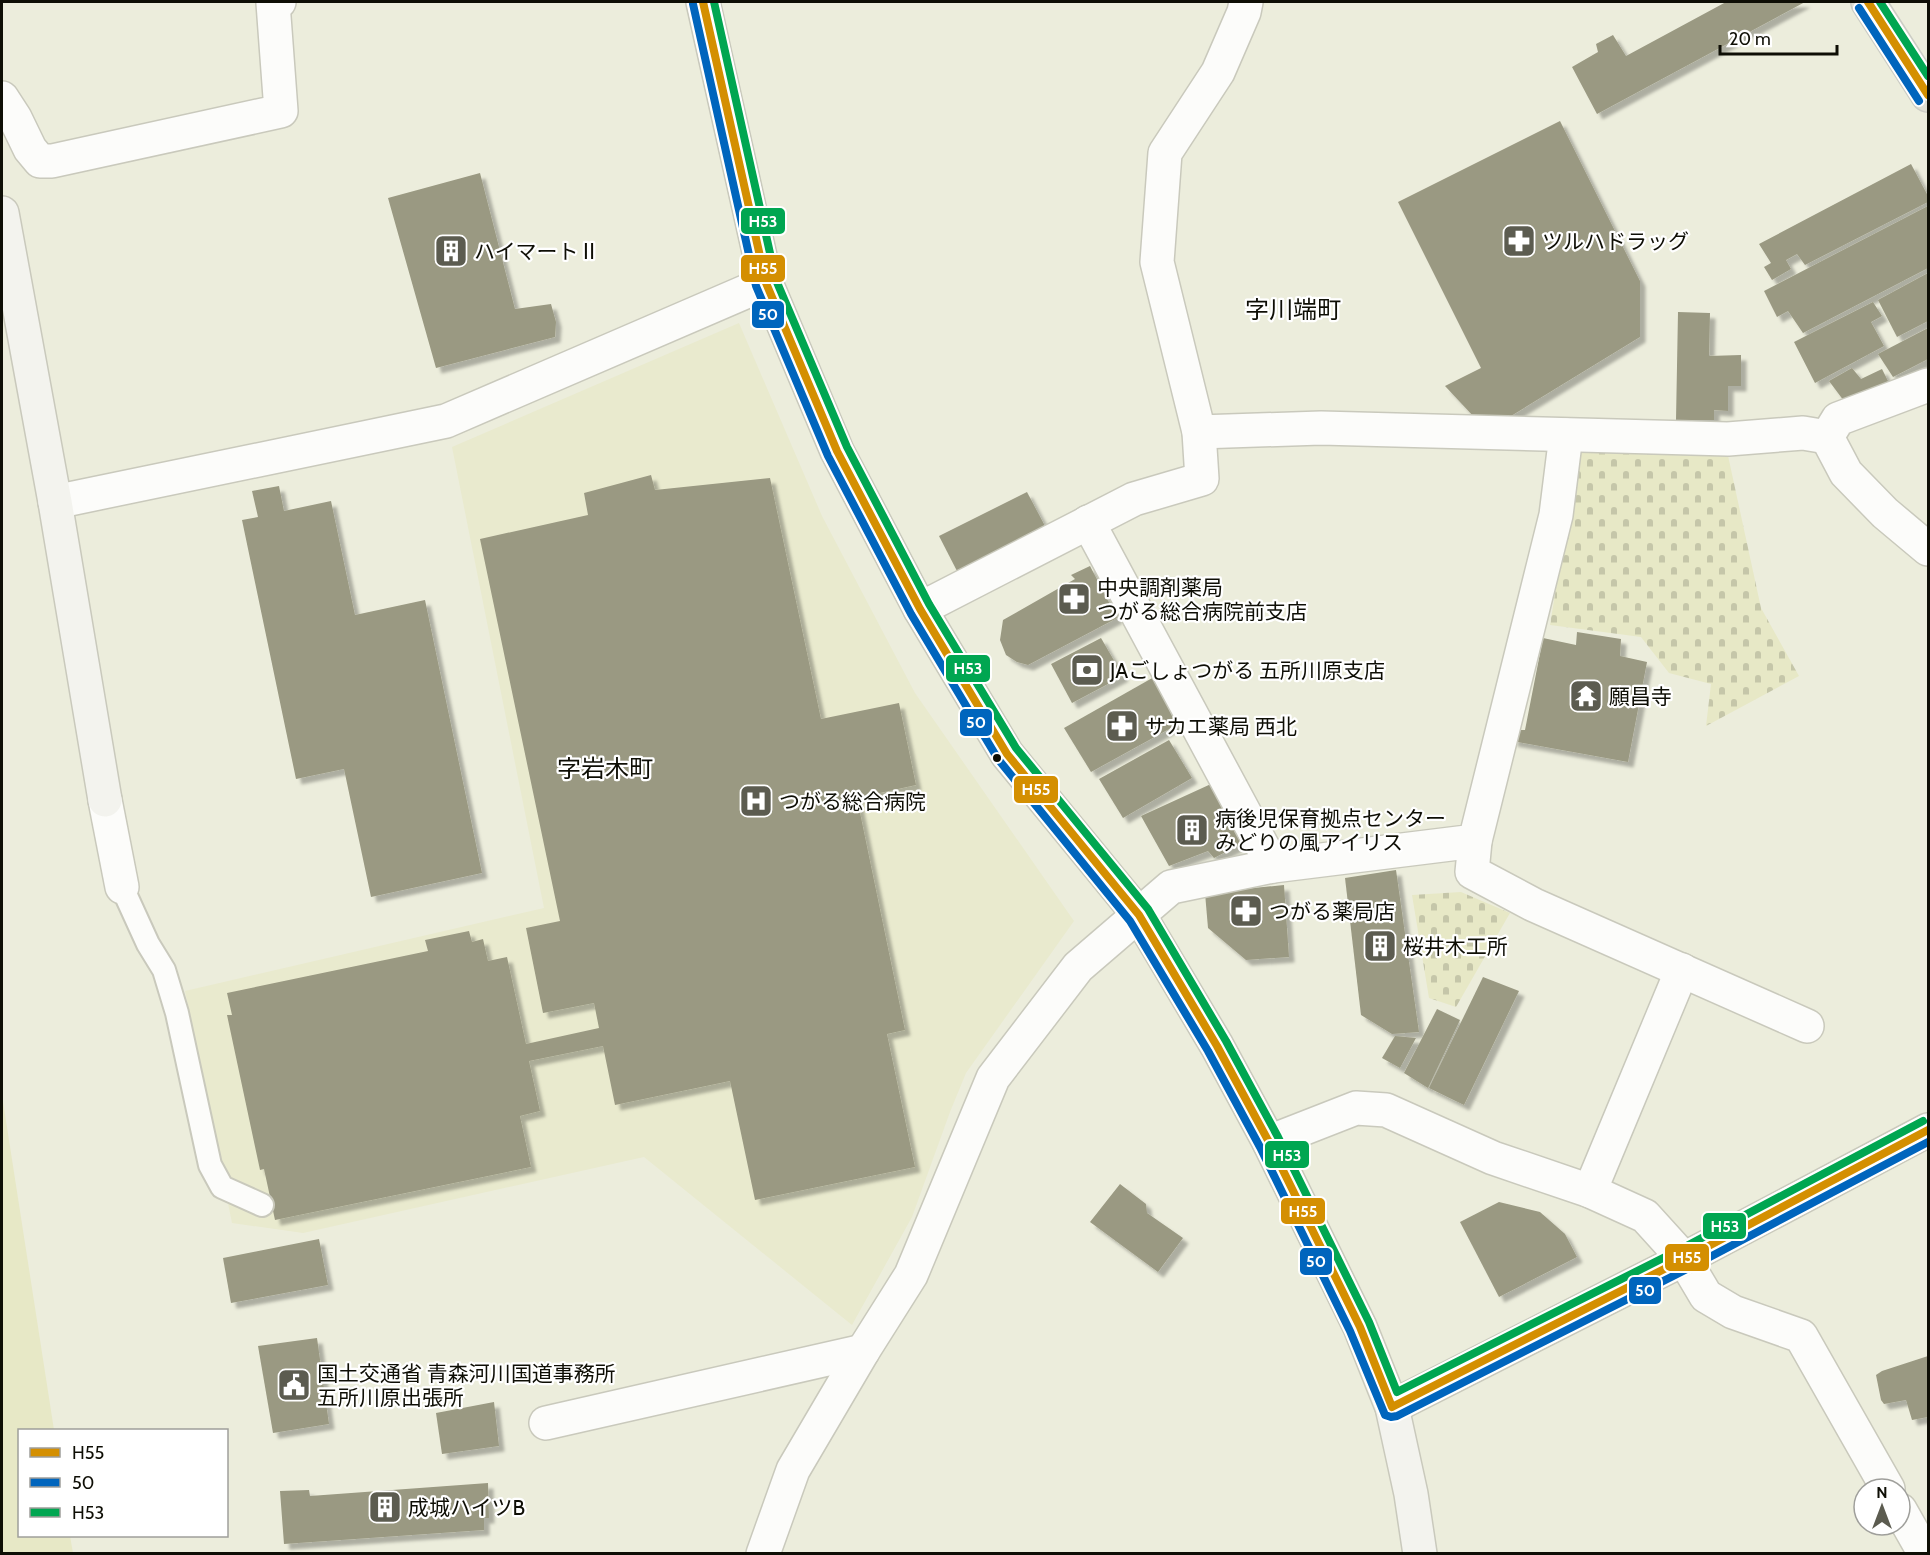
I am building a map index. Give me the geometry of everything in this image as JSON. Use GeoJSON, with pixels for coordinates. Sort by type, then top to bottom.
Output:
{"type":"FeatureCollection","features":[{"type":"Feature","properties":{"kind":"highway"},"geometry":{"type":"LineString","coordinates":[[1869,2],[1929,95]]}},
{"type":"Feature","properties":{"kind":"street"},"geometry":{"type":"LineString","coordinates":[[2,98],[30,149],[40,160],[52,160],[281,111],[273,3],[279,2]]}},
{"type":"Feature","properties":{"kind":"street"},"geometry":{"type":"LineString","coordinates":[[704,2],[766,283],[837,451],[920,609],[1007,754],[1139,915],[1217,1046],[1269,1142],[1360,1327],[1392,1407],[1411,1494],[1420,1554]]}},
{"type":"Feature","properties":{"kind":"street"},"geometry":{"type":"LineString","coordinates":[[920,609],[1134,499],[1202,479],[1199,432],[1157,261],[1165,153],[1218,72],[1244,12],[1246,2]]}},
{"type":"Feature","properties":{"kind":"street"},"geometry":{"type":"LineString","coordinates":[[2,213],[122,887]]}},
{"type":"Feature","properties":{"kind":"street"},"geometry":{"type":"LineString","coordinates":[[55,502],[446,421],[766,283]]}},
{"type":"Feature","properties":{"kind":"street"},"geometry":{"type":"LineString","coordinates":[[1827,437],[1838,419],[1929,385]]}},
{"type":"Feature","properties":{"kind":"street"},"geometry":{"type":"LineString","coordinates":[[1199,432],[1321,428],[1728,439],[1803,433],[1827,437]]}},
{"type":"Feature","properties":{"kind":"street"},"geometry":{"type":"LineString","coordinates":[[1566,435],[1556,515],[1474,841],[1472,872],[1534,905],[1807,1026]]}},
{"type":"Feature","properties":{"kind":"street"},"geometry":{"type":"LineString","coordinates":[[1827,437],[1846,473],[1885,513],[1929,549]]}},
{"type":"Feature","properties":{"kind":"street"},"geometry":{"type":"LineString","coordinates":[[1088,522],[1273,866]]}},
{"type":"Feature","properties":{"kind":"street"},"geometry":{"type":"LineString","coordinates":[[763,1554],[793,1470],[911,1275],[993,1078],[1078,967],[1172,887],[1273,866],[1474,841]]}},
{"type":"Feature","properties":{"kind":"street"},"geometry":{"type":"LineString","coordinates":[[1590,1191],[1682,970]]}},
{"type":"Feature","properties":{"kind":"street"},"geometry":{"type":"LineString","coordinates":[[1269,1142],[1356,1108],[1386,1110],[1493,1158],[1590,1191],[1645,1216],[1684,1259],[1706,1296],[1733,1312],[1764,1321],[1801,1336],[1881,1477]]}},
{"type":"Feature","properties":{"kind":"street"},"geometry":{"type":"LineString","coordinates":[[1392,1407],[1684,1259],[1929,1130]]}},
{"type":"Feature","properties":{"kind":"street"},"geometry":{"type":"LineString","coordinates":[[546,1423],[863,1351]]}},
{"type":"Feature","properties":{"kind":"street"},"geometry":{"type":"LineString","coordinates":[[1912,1531],[1925,1554]]}},
{"type":"Feature","properties":{"kind":"lane"},"geometry":{"type":"LineString","coordinates":[[122,887],[148,944],[164,970],[177,1012],[210,1165],[222,1187],[262,1205]]}},
{"type":"Feature","properties":{"kind":"shaded area","name":"つがる総合病院"},"geometry":{"type":"Polygon","coordinates":[[[739,323],[822,516],[915,693],[1074,921],[966,1073],[912,1217],[852,1325],[644,1157],[303,1233],[232,1223],[185,991],[544,908],[452,447],[739,323]]]}},
{"type":"Feature","properties":{"kind":"green space"},"geometry":{"type":"Polygon","coordinates":[[[1727,451],[1761,608],[1799,676],[1706,726],[1711,684],[1669,673],[1641,637],[1550,625],[1578,453],[1727,451]]]}},
{"type":"Feature","properties":{"kind":"green space"},"geometry":{"type":"Polygon","coordinates":[[[1461,892],[1510,913],[1456,1007],[1429,998],[1412,895],[1461,892]]]}},
{"type":"Feature","properties":{"kind":"green space"},"geometry":{"type":"Polygon","coordinates":[[[2,1095],[54,1429],[18,1429],[18,1537],[70,1537],[73,1553],[2,1553],[2,1095]]]}},
{"type":"Feature","properties":{"kind":"building"},"geometry":{"type":"Polygon","coordinates":[[[1726,2],[1805,2],[1597,114],[1572,67],[1598,52],[1596,44],[1613,35],[1626,56],[1726,2]]]}},
{"type":"Feature","properties":{"kind":"building","name":"ツルハドラッグ"},"geometry":{"type":"Polygon","coordinates":[[[1560,121],[1640,281],[1640,337],[1506,419],[1475,418],[1445,386],[1481,368],[1398,202],[1560,121]]]}},
{"type":"Feature","properties":{"kind":"building"},"geometry":{"type":"Polygon","coordinates":[[[1911,164],[1928,196],[1928,202],[1805,265],[1797,254],[1786,260],[1791,269],[1772,280],[1764,267],[1771,263],[1759,244],[1911,164]]]}},
{"type":"Feature","properties":{"kind":"building","name":"ハイマートⅡ"},"geometry":{"type":"Polygon","coordinates":[[[480,173],[515,309],[551,304],[556,322],[555,337],[436,368],[388,198],[480,173]]]}},
{"type":"Feature","properties":{"kind":"building"},"geometry":{"type":"Polygon","coordinates":[[[1928,206],[1928,268],[1803,333],[1788,311],[1777,317],[1764,291],[1928,206]]]}},
{"type":"Feature","properties":{"kind":"building"},"geometry":{"type":"Polygon","coordinates":[[[1928,273],[1928,321],[1897,337],[1878,300],[1928,273]]]}},
{"type":"Feature","properties":{"kind":"building"},"geometry":{"type":"Polygon","coordinates":[[[1873,302],[1882,316],[1871,322],[1884,346],[1815,383],[1794,342],[1873,302]]]}},
{"type":"Feature","properties":{"kind":"building"},"geometry":{"type":"Polygon","coordinates":[[[1678,312],[1710,313],[1709,356],[1741,355],[1741,386],[1728,386],[1728,411],[1714,410],[1714,420],[1676,420],[1678,312]]]}},
{"type":"Feature","properties":{"kind":"building"},"geometry":{"type":"Polygon","coordinates":[[[1928,328],[1928,359],[1893,377],[1878,354],[1928,328]]]}},
{"type":"Feature","properties":{"kind":"building"},"geometry":{"type":"Polygon","coordinates":[[[1852,368],[1861,379],[1882,369],[1890,385],[1844,401],[1829,381],[1852,368]]]}},
{"type":"Feature","properties":{"kind":"building","name":"つがる総合病院"},"geometry":{"type":"Polygon","coordinates":[[[651,475],[655,490],[770,478],[821,719],[899,703],[916,785],[857,798],[905,1030],[887,1034],[915,1167],[755,1200],[730,1081],[615,1105],[603,1046],[529,1061],[540,1111],[520,1116],[531,1167],[275,1220],[264,1169],[260,1170],[227,1015],[232,1015],[227,993],[428,951],[425,940],[469,931],[472,942],[483,939],[488,961],[507,957],[526,1044],[599,1028],[594,1003],[543,1013],[526,928],[560,921],[480,539],[588,515],[584,493],[651,475]]]}},
{"type":"Feature","properties":{"kind":"building"},"geometry":{"type":"Polygon","coordinates":[[[279,486],[284,511],[331,501],[355,615],[425,600],[482,873],[371,897],[344,769],[296,779],[242,520],[258,517],[252,491],[279,486]]]}},
{"type":"Feature","properties":{"kind":"building"},"geometry":{"type":"Polygon","coordinates":[[[1027,492],[1045,526],[957,571],[939,536],[1027,492]]]}},
{"type":"Feature","properties":{"kind":"building","name":"中央調剤薬局 つがる総合病院前支店"},"geometry":{"type":"Polygon","coordinates":[[[1090,566],[1117,618],[1028,665],[1017,662],[1006,655],[1000,640],[1003,620],[1075,579],[1071,575],[1090,566]]]}},
{"type":"Feature","properties":{"kind":"building","name":"願昌寺"},"geometry":{"type":"Polygon","coordinates":[[[1577,632],[1621,639],[1620,656],[1647,662],[1628,762],[1512,741],[1513,730],[1525,730],[1543,638],[1576,645],[1577,632]]]}},
{"type":"Feature","properties":{"kind":"building","name":"JAごしょつがる 五所川原支店"},"geometry":{"type":"Polygon","coordinates":[[[1101,638],[1123,676],[1072,703],[1051,664],[1101,638]]]}},
{"type":"Feature","properties":{"kind":"building","name":"サカエ薬局 西北"},"geometry":{"type":"Polygon","coordinates":[[[1154,677],[1180,723],[1091,772],[1064,728],[1154,677]]]}},
{"type":"Feature","properties":{"kind":"building"},"geometry":{"type":"Polygon","coordinates":[[[1169,740],[1192,778],[1123,818],[1099,779],[1169,740]]]}},
{"type":"Feature","properties":{"kind":"building","name":"病後児保育拠点センター みどりの風アイリス"},"geometry":{"type":"Polygon","coordinates":[[[1211,784],[1243,843],[1214,858],[1208,851],[1169,866],[1141,816],[1211,784]]]}},
{"type":"Feature","properties":{"kind":"building","name":"桜井木工所"},"geometry":{"type":"Polygon","coordinates":[[[1396,870],[1419,1032],[1392,1034],[1361,1015],[1345,878],[1396,870]]]}},
{"type":"Feature","properties":{"kind":"building","name":"つがる薬局店"},"geometry":{"type":"Polygon","coordinates":[[[1284,885],[1289,957],[1246,960],[1208,928],[1205,893],[1284,885]]]}},
{"type":"Feature","properties":{"kind":"building"},"geometry":{"type":"Polygon","coordinates":[[[1483,977],[1519,991],[1464,1105],[1429,1088],[1483,977]]]}},
{"type":"Feature","properties":{"kind":"building"},"geometry":{"type":"Polygon","coordinates":[[[1437,1009],[1460,1020],[1428,1088],[1404,1073],[1437,1009]]]}},
{"type":"Feature","properties":{"kind":"building"},"geometry":{"type":"Polygon","coordinates":[[[1395,1036],[1416,1038],[1400,1068],[1382,1058],[1395,1036]]]}},
{"type":"Feature","properties":{"kind":"building"},"geometry":{"type":"Polygon","coordinates":[[[1120,1184],[1146,1204],[1147,1213],[1183,1238],[1158,1272],[1090,1222],[1120,1184]]]}},
{"type":"Feature","properties":{"kind":"building"},"geometry":{"type":"Polygon","coordinates":[[[1499,1202],[1540,1212],[1565,1234],[1577,1257],[1499,1297],[1460,1222],[1499,1202]]]}},
{"type":"Feature","properties":{"kind":"building"},"geometry":{"type":"Polygon","coordinates":[[[319,1239],[328,1285],[231,1303],[223,1258],[319,1239]]]}},
{"type":"Feature","properties":{"kind":"building","name":"国土交通省 青森河川国道事務所 五所川原出張所"},"geometry":{"type":"Polygon","coordinates":[[[317,1338],[329,1424],[273,1433],[258,1346],[317,1338]]]}},
{"type":"Feature","properties":{"kind":"building"},"geometry":{"type":"Polygon","coordinates":[[[1928,1356],[1928,1417],[1912,1420],[1906,1400],[1884,1404],[1881,1400],[1876,1375],[1928,1356]]]}},
{"type":"Feature","properties":{"kind":"building"},"geometry":{"type":"Polygon","coordinates":[[[494,1402],[499,1446],[442,1454],[436,1413],[494,1402]]]}},
{"type":"Feature","properties":{"kind":"building","name":"成城ハイツB"},"geometry":{"type":"Polygon","coordinates":[[[488,1483],[489,1518],[484,1518],[484,1530],[284,1544],[280,1491],[309,1490],[310,1496],[488,1483]]]}},
{"type":"Feature","properties":{"kind":"transit line","name":"H55"},"geometry":{"type":"LineString","coordinates":[[703,2],[766,283],[837,451],[920,609],[1007,754],[1139,915],[1217,1046],[1269,1142],[1360,1327],[1392,1407],[1684,1259],[1928,1130]]}},
{"type":"Feature","properties":{"kind":"transit line","name":"H53"},"geometry":{"type":"LineString","coordinates":[[714,2],[776,280],[847,447],[929,604],[1016,748],[1148,909],[1226,1041],[1278,1137],[1369,1322],[1397,1392],[1679,1250],[1923,1121]]}},
{"type":"Feature","properties":{"kind":"transit line","name":"H55"},"geometry":{"type":"LineString","coordinates":[[1868,2],[1928,95]]}},
{"type":"Feature","properties":{"kind":"transit line","name":"H53"},"geometry":{"type":"LineString","coordinates":[[1880,2],[1928,76]]}},
{"type":"Feature","properties":{"kind":"transit line","name":"50"},"geometry":{"type":"LineString","coordinates":[[693,4],[756,286],[828,456],[911,614],[998,759],[1130,921],[1208,1051],[1260,1147],[1350,1331],[1385,1415],[1397,1416],[1689,1268],[1928,1142]]}},
{"type":"Feature","properties":{"kind":"transit line","name":"50"},"geometry":{"type":"LineString","coordinates":[[1859,8],[1919,101]]}},
{"type":"Feature","properties":{"kind":"place","name":"ツルハドラッグ"},"geometry":{"type":"Point","coordinates":[1519,241]}},
{"type":"Feature","properties":{"kind":"place","name":"ハイマートⅡ"},"geometry":{"type":"Point","coordinates":[451,251]}},
{"type":"Feature","properties":{"kind":"place","name":"中央調剤薬局 つがる総合病院前支店"},"geometry":{"type":"Point","coordinates":[1074,599]}},
{"type":"Feature","properties":{"kind":"place","name":"JAごしょつがる 五所川原支店"},"geometry":{"type":"Point","coordinates":[1087,670]}},
{"type":"Feature","properties":{"kind":"place","name":"願昌寺"},"geometry":{"type":"Point","coordinates":[1586,696]}},
{"type":"Feature","properties":{"kind":"place","name":"サカエ薬局 西北"},"geometry":{"type":"Point","coordinates":[1122,726]}},
{"type":"Feature","properties":{"kind":"place","name":"つがる総合病院"},"geometry":{"type":"Point","coordinates":[756,801]}},
{"type":"Feature","properties":{"kind":"place","name":"病後児保育拠点センター みどりの風アイリス"},"geometry":{"type":"Point","coordinates":[1192,830]}},
{"type":"Feature","properties":{"kind":"place","name":"つがる薬局店"},"geometry":{"type":"Point","coordinates":[1246,911]}},
{"type":"Feature","properties":{"kind":"place","name":"桜井木工所"},"geometry":{"type":"Point","coordinates":[1380,946]}},
{"type":"Feature","properties":{"kind":"place","name":"国土交通省 青森河川国道事務所 五所川原出張所"},"geometry":{"type":"Point","coordinates":[294,1385]}},
{"type":"Feature","properties":{"kind":"place","name":"成城ハイツB"},"geometry":{"type":"Point","coordinates":[385,1507]}},
{"type":"Feature","properties":{"kind":"district","name":"字川端町"},"geometry":{"type":"Point","coordinates":[1293,309]}},
{"type":"Feature","properties":{"kind":"district","name":"字岩木町"},"geometry":{"type":"Point","coordinates":[605,768]}}]}
